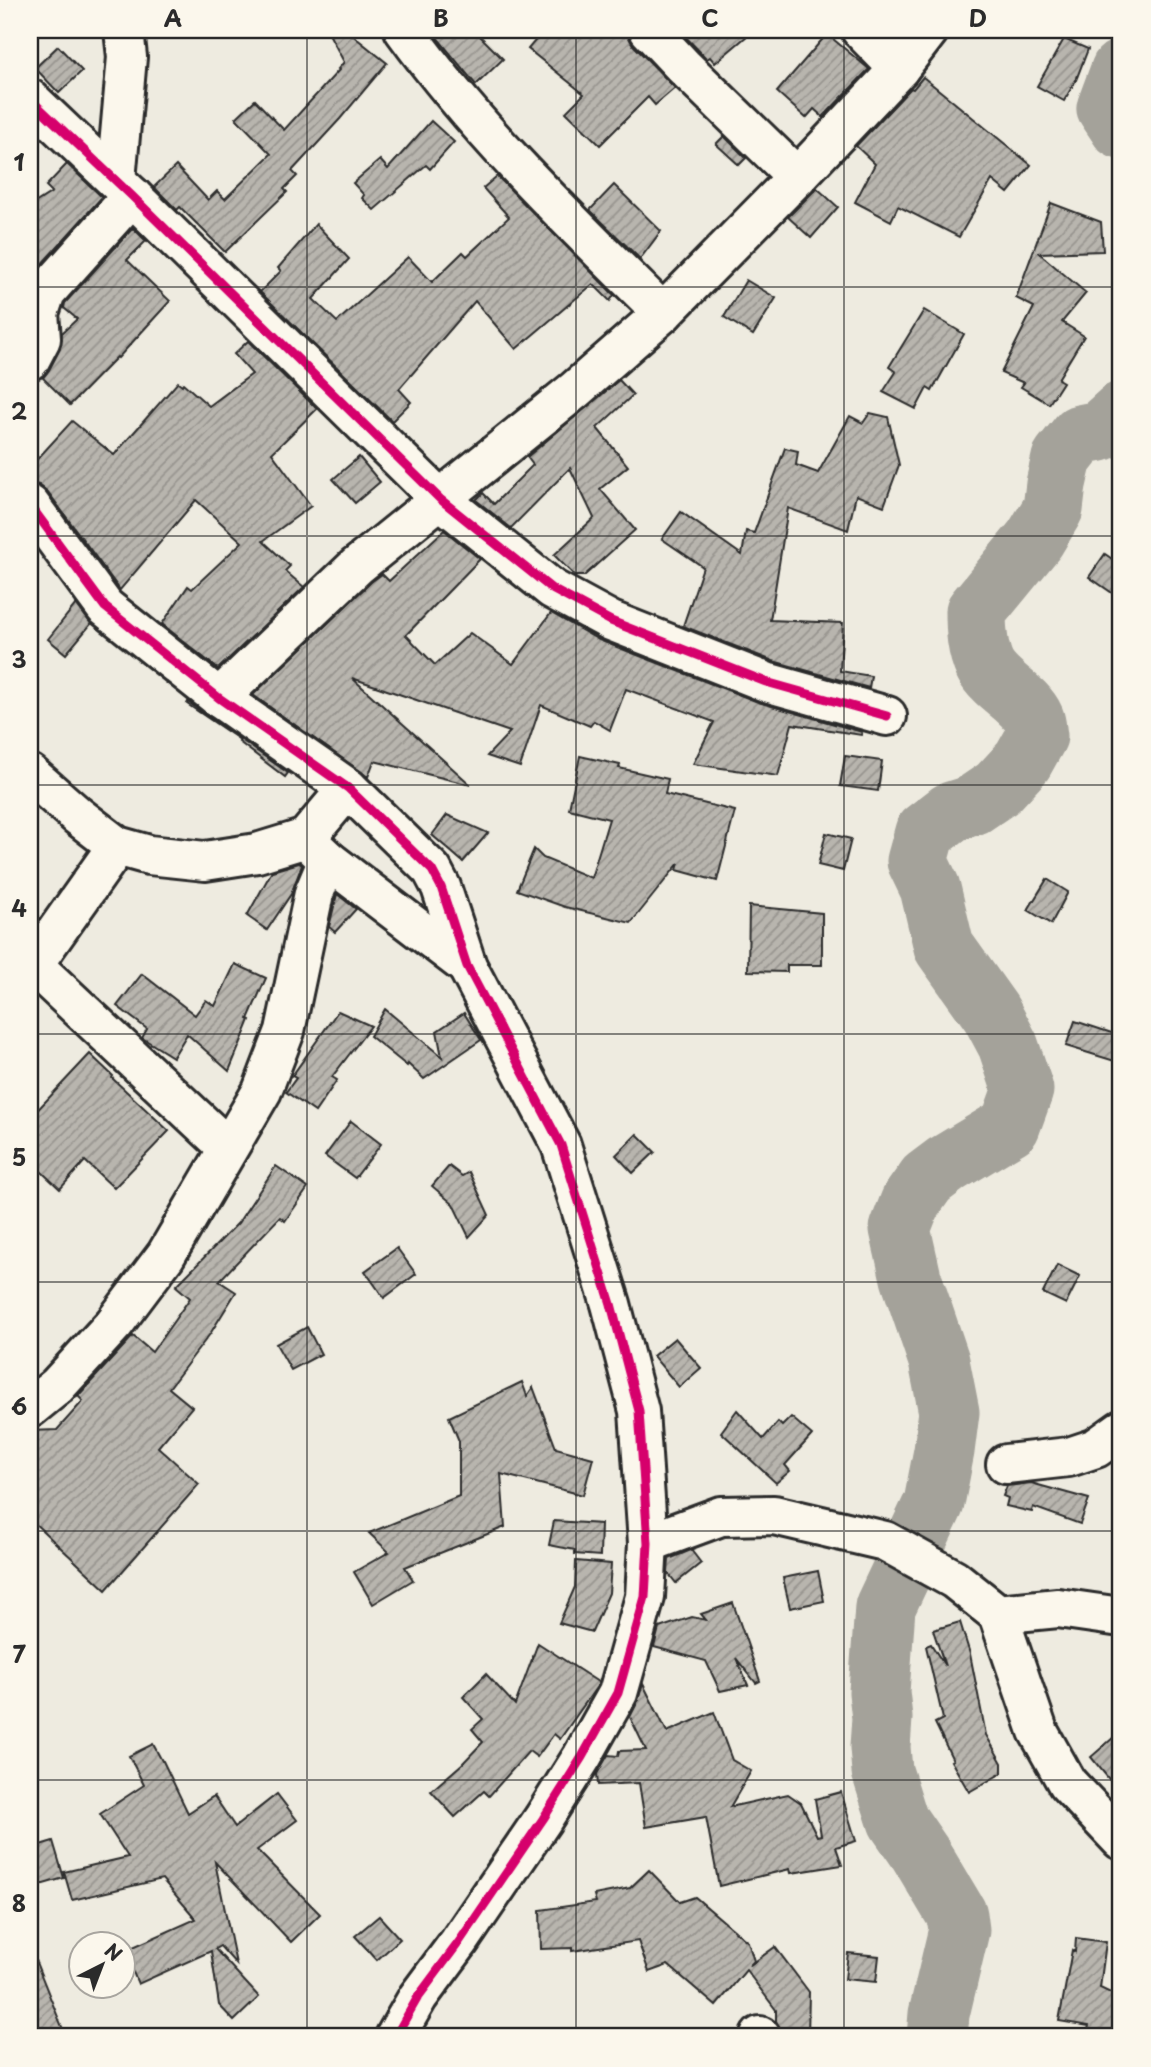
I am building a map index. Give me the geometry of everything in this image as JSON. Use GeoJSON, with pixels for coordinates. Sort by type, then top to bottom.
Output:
{"type":"FeatureCollection","features":[{"type":"Feature","properties":{"kind":"street"},"geometry":{"type":"LineString","coordinates":[[30,360],[41,339],[40,313],[46,292],[124,188],[127,57],[124,30]]}},
{"type":"Feature","properties":{"kind":"street"},"geometry":{"type":"LineString","coordinates":[[404,30],[432,68],[534,184],[663,313]]}},
{"type":"Feature","properties":{"kind":"street"},"geometry":{"type":"LineString","coordinates":[[649,30],[797,177]]}},
{"type":"Feature","properties":{"kind":"street"},"geometry":{"type":"LineString","coordinates":[[861,30],[899,69]]}},
{"type":"Feature","properties":{"kind":"street"},"geometry":{"type":"LineString","coordinates":[[219,698],[357,566],[575,390],[663,313],[899,69],[929,30]]}},
{"type":"Feature","properties":{"kind":"street"},"geometry":{"type":"LineString","coordinates":[[30,99],[440,499],[552,589],[611,621],[766,682],[887,716]]}},
{"type":"Feature","properties":{"kind":"street"},"geometry":{"type":"LineString","coordinates":[[30,505],[105,607],[219,698],[348,789],[432,870],[441,887],[467,966],[561,1145],[611,1304],[639,1411],[648,1543],[645,1597],[618,1693],[543,1819],[418,1997],[395,2037]]}},
{"type":"Feature","properties":{"kind":"street"},"geometry":{"type":"LineString","coordinates":[[30,774],[117,846],[149,855],[205,861],[257,853],[317,849],[467,966]]}},
{"type":"Feature","properties":{"kind":"street"},"geometry":{"type":"LineString","coordinates":[[30,1408],[57,1386],[114,1324],[166,1255],[262,1091],[285,1031],[314,893],[317,849],[348,789]]}},
{"type":"Feature","properties":{"kind":"street"},"geometry":{"type":"LineString","coordinates":[[117,846],[32,967],[228,1147]]}},
{"type":"Feature","properties":{"kind":"street"},"geometry":{"type":"LineString","coordinates":[[1006,1464],[1069,1457],[1096,1448],[1121,1430]]}},
{"type":"Feature","properties":{"kind":"street"},"geometry":{"type":"LineString","coordinates":[[648,1543],[721,1516],[774,1515],[885,1541],[954,1579],[998,1614],[1038,1731],[1068,1783],[1121,1840]]}},
{"type":"Feature","properties":{"kind":"street"},"geometry":{"type":"LineString","coordinates":[[998,1614],[1058,1608],[1121,1617]]}},
{"type":"Feature","properties":{"kind":"building"},"geometry":{"type":"Polygon","coordinates":[[[327,30],[346,30],[387,63],[292,171],[297,176],[284,189],[287,192],[225,252],[180,207],[177,210],[154,187],[176,166],[208,200],[217,191],[225,199],[271,154],[236,118],[255,100],[284,130],[344,62],[327,30]]]}},
{"type":"Feature","properties":{"kind":"building"},"geometry":{"type":"Polygon","coordinates":[[[431,30],[474,30],[503,59],[476,85],[431,30]]]}},
{"type":"Feature","properties":{"kind":"building"},"geometry":{"type":"Polygon","coordinates":[[[544,30],[628,30],[633,45],[675,88],[655,105],[648,97],[600,145],[566,112],[584,94],[528,49],[544,30]]]}},
{"type":"Feature","properties":{"kind":"building"},"geometry":{"type":"Polygon","coordinates":[[[679,30],[754,30],[715,63],[710,57],[707,59],[679,30]]]}},
{"type":"Feature","properties":{"kind":"building"},"geometry":{"type":"Polygon","coordinates":[[[827,34],[869,69],[823,117],[814,109],[806,118],[777,92],[827,34]]]}},
{"type":"Feature","properties":{"kind":"building"},"geometry":{"type":"Polygon","coordinates":[[[1064,39],[1088,49],[1064,101],[1037,86],[1064,39]]]}},
{"type":"Feature","properties":{"kind":"building"},"geometry":{"type":"Polygon","coordinates":[[[58,46],[82,71],[59,93],[35,68],[58,46]]]}},
{"type":"Feature","properties":{"kind":"building"},"geometry":{"type":"Polygon","coordinates":[[[923,77],[1031,165],[1008,193],[992,180],[959,237],[898,206],[891,221],[855,202],[875,164],[856,146],[923,77]]]}},
{"type":"Feature","properties":{"kind":"building"},"geometry":{"type":"Polygon","coordinates":[[[431,121],[454,142],[430,169],[426,165],[374,210],[362,198],[364,195],[353,183],[380,160],[388,169],[431,121]]]}},
{"type":"Feature","properties":{"kind":"building"},"geometry":{"type":"Polygon","coordinates":[[[724,136],[746,158],[739,165],[716,144],[724,136]]]}},
{"type":"Feature","properties":{"kind":"building"},"geometry":{"type":"Polygon","coordinates":[[[67,164],[102,197],[30,277],[30,206],[52,192],[46,186],[67,164]]]}},
{"type":"Feature","properties":{"kind":"building"},"geometry":{"type":"Polygon","coordinates":[[[497,176],[614,295],[610,301],[593,284],[516,349],[475,301],[399,389],[411,402],[392,421],[260,292],[281,271],[278,268],[316,224],[349,259],[313,299],[337,322],[408,257],[432,282],[463,252],[467,256],[509,217],[483,188],[497,176]]]}},
{"type":"Feature","properties":{"kind":"building"},"geometry":{"type":"Polygon","coordinates":[[[614,185],[661,231],[640,259],[590,210],[614,185]]]}},
{"type":"Feature","properties":{"kind":"building"},"geometry":{"type":"Polygon","coordinates":[[[817,188],[838,207],[811,238],[788,217],[817,188]]]}},
{"type":"Feature","properties":{"kind":"building"},"geometry":{"type":"Polygon","coordinates":[[[1051,203],[1101,222],[1103,251],[1039,253],[1086,293],[1062,322],[1084,336],[1058,379],[1063,382],[1049,404],[1021,387],[1024,383],[1001,373],[1034,307],[1016,298],[1051,203]]]}},
{"type":"Feature","properties":{"kind":"building"},"geometry":{"type":"Polygon","coordinates":[[[133,228],[146,241],[127,260],[170,301],[70,405],[43,378],[60,349],[62,333],[77,319],[64,308],[65,303],[133,228]]]}},
{"type":"Feature","properties":{"kind":"building"},"geometry":{"type":"Polygon","coordinates":[[[746,280],[776,298],[753,335],[724,317],[746,280]]]}},
{"type":"Feature","properties":{"kind":"building"},"geometry":{"type":"Polygon","coordinates":[[[924,310],[964,334],[932,391],[927,388],[916,409],[883,392],[896,372],[889,367],[924,310]]]}},
{"type":"Feature","properties":{"kind":"building"},"geometry":{"type":"Polygon","coordinates":[[[248,341],[317,409],[272,453],[311,506],[263,541],[290,566],[285,571],[304,587],[218,669],[162,624],[188,586],[192,589],[242,542],[196,500],[120,590],[48,492],[39,485],[30,483],[30,467],[72,421],[114,455],[178,382],[182,385],[183,383],[209,406],[252,374],[234,354],[248,341]]]}},
{"type":"Feature","properties":{"kind":"building"},"geometry":{"type":"Polygon","coordinates":[[[619,380],[633,395],[597,428],[628,466],[600,489],[635,530],[584,576],[575,576],[554,555],[594,518],[570,468],[511,528],[476,500],[483,493],[494,504],[533,465],[527,457],[619,380]]]}},
{"type":"Feature","properties":{"kind":"building"},"geometry":{"type":"Polygon","coordinates":[[[870,413],[888,417],[899,465],[884,506],[856,495],[848,530],[788,508],[770,620],[843,623],[840,671],[871,676],[869,688],[773,661],[683,626],[703,567],[662,539],[681,512],[742,555],[746,531],[754,533],[785,448],[798,451],[796,465],[818,473],[850,416],[863,423],[870,413]]]}},
{"type":"Feature","properties":{"kind":"building"},"geometry":{"type":"Polygon","coordinates":[[[359,457],[380,482],[355,503],[333,479],[359,457]]]}},
{"type":"Feature","properties":{"kind":"building"},"geometry":{"type":"Polygon","coordinates":[[[444,530],[480,559],[406,635],[435,665],[470,633],[513,664],[551,613],[599,640],[758,702],[862,732],[861,735],[792,724],[778,776],[693,764],[714,722],[626,689],[610,730],[594,721],[590,726],[541,705],[520,767],[487,756],[510,732],[352,678],[471,785],[374,761],[368,777],[253,695],[371,582],[382,574],[389,581],[444,530]]]}},
{"type":"Feature","properties":{"kind":"building"},"geometry":{"type":"Polygon","coordinates":[[[1105,554],[1121,565],[1121,599],[1089,577],[1105,554]]]}},
{"type":"Feature","properties":{"kind":"building"},"geometry":{"type":"Polygon","coordinates":[[[76,604],[91,624],[66,654],[48,639],[76,604]]]}},
{"type":"Feature","properties":{"kind":"building"},"geometry":{"type":"Polygon","coordinates":[[[188,702],[288,773],[285,777],[239,742],[240,740],[187,704],[188,702]]]}},
{"type":"Feature","properties":{"kind":"building"},"geometry":{"type":"Polygon","coordinates":[[[580,756],[668,779],[665,794],[735,811],[717,881],[677,870],[679,863],[631,923],[565,907],[517,890],[534,849],[543,858],[591,878],[609,819],[569,809],[580,756]]]}},
{"type":"Feature","properties":{"kind":"building"},"geometry":{"type":"Polygon","coordinates":[[[845,756],[882,761],[878,791],[840,786],[845,756]]]}},
{"type":"Feature","properties":{"kind":"building"},"geometry":{"type":"Polygon","coordinates":[[[447,815],[488,833],[463,862],[432,835],[447,815]]]}},
{"type":"Feature","properties":{"kind":"building"},"geometry":{"type":"Polygon","coordinates":[[[826,833],[851,839],[843,871],[818,865],[826,833]]]}},
{"type":"Feature","properties":{"kind":"building"},"geometry":{"type":"Polygon","coordinates":[[[299,863],[302,865],[291,894],[267,930],[247,916],[272,871],[299,863]]]}},
{"type":"Feature","properties":{"kind":"building"},"geometry":{"type":"Polygon","coordinates":[[[1047,879],[1068,892],[1051,924],[1028,910],[1047,879]]]}},
{"type":"Feature","properties":{"kind":"building"},"geometry":{"type":"Polygon","coordinates":[[[337,894],[356,909],[335,932],[329,927],[337,894]]]}},
{"type":"Feature","properties":{"kind":"building"},"geometry":{"type":"Polygon","coordinates":[[[749,906],[822,913],[822,965],[787,965],[787,972],[748,971],[749,906]]]}},
{"type":"Feature","properties":{"kind":"building"},"geometry":{"type":"Polygon","coordinates":[[[235,964],[266,978],[229,1071],[187,1034],[173,1057],[142,1038],[147,1029],[117,1006],[142,974],[195,1015],[206,1000],[215,1006],[235,964]]]}},
{"type":"Feature","properties":{"kind":"building"},"geometry":{"type":"Polygon","coordinates":[[[385,1009],[442,1057],[437,1031],[464,1013],[481,1040],[424,1079],[370,1036],[385,1009]]]}},
{"type":"Feature","properties":{"kind":"building"},"geometry":{"type":"Polygon","coordinates":[[[338,1011],[371,1026],[332,1077],[337,1080],[315,1112],[286,1092],[296,1078],[292,1076],[338,1011]]]}},
{"type":"Feature","properties":{"kind":"building"},"geometry":{"type":"Polygon","coordinates":[[[1075,1021],[1121,1036],[1121,1063],[1066,1046],[1075,1021]]]}},
{"type":"Feature","properties":{"kind":"building"},"geometry":{"type":"Polygon","coordinates":[[[90,1054],[169,1131],[114,1188],[85,1161],[60,1189],[30,1161],[30,1118],[90,1054]]]}},
{"type":"Feature","properties":{"kind":"building"},"geometry":{"type":"Polygon","coordinates":[[[351,1121],[381,1144],[355,1178],[325,1156],[351,1121]]]}},
{"type":"Feature","properties":{"kind":"building"},"geometry":{"type":"Polygon","coordinates":[[[637,1134],[655,1152],[633,1173],[616,1155],[637,1134]]]}},
{"type":"Feature","properties":{"kind":"building"},"geometry":{"type":"Polygon","coordinates":[[[276,1166],[308,1188],[285,1221],[280,1217],[219,1281],[236,1292],[210,1334],[169,1388],[192,1407],[158,1447],[199,1484],[106,1590],[30,1519],[30,1431],[57,1430],[83,1401],[78,1396],[133,1336],[152,1352],[190,1298],[176,1286],[238,1223],[276,1166]]]}},
{"type":"Feature","properties":{"kind":"building"},"geometry":{"type":"Polygon","coordinates":[[[449,1166],[462,1176],[469,1172],[489,1215],[469,1237],[453,1204],[432,1186],[449,1166]]]}},
{"type":"Feature","properties":{"kind":"building"},"geometry":{"type":"Polygon","coordinates":[[[397,1248],[416,1274],[384,1298],[365,1271],[397,1248]]]}},
{"type":"Feature","properties":{"kind":"building"},"geometry":{"type":"Polygon","coordinates":[[[1057,1265],[1080,1276],[1066,1304],[1043,1293],[1057,1265]]]}},
{"type":"Feature","properties":{"kind":"building"},"geometry":{"type":"Polygon","coordinates":[[[307,1327],[321,1354],[291,1370],[276,1344],[307,1327]]]}},
{"type":"Feature","properties":{"kind":"building"},"geometry":{"type":"Polygon","coordinates":[[[675,1338],[701,1368],[679,1387],[653,1356],[675,1338]]]}},
{"type":"Feature","properties":{"kind":"building"},"geometry":{"type":"Polygon","coordinates":[[[522,1382],[527,1396],[533,1387],[556,1448],[593,1458],[583,1495],[501,1474],[505,1527],[405,1567],[413,1580],[373,1604],[354,1572],[389,1552],[369,1533],[459,1496],[459,1441],[449,1417],[522,1382]]]}},
{"type":"Feature","properties":{"kind":"building"},"geometry":{"type":"Polygon","coordinates":[[[737,1410],[763,1439],[778,1422],[782,1426],[791,1417],[812,1435],[785,1465],[790,1471],[776,1483],[721,1432],[737,1410]]]}},
{"type":"Feature","properties":{"kind":"building"},"geometry":{"type":"Polygon","coordinates":[[[1031,1483],[1089,1499],[1080,1524],[1033,1507],[1032,1512],[1006,1506],[1008,1498],[1003,1496],[1007,1486],[1031,1483]]]}},
{"type":"Feature","properties":{"kind":"building"},"geometry":{"type":"Polygon","coordinates":[[[554,1521],[601,1524],[600,1556],[575,1554],[575,1550],[549,1545],[554,1521]]]}},
{"type":"Feature","properties":{"kind":"building"},"geometry":{"type":"Polygon","coordinates":[[[691,1550],[701,1563],[676,1583],[668,1573],[669,1559],[691,1550]]]}},
{"type":"Feature","properties":{"kind":"building"},"geometry":{"type":"Polygon","coordinates":[[[576,1561],[611,1564],[609,1593],[592,1632],[559,1623],[575,1587],[576,1561]]]}},
{"type":"Feature","properties":{"kind":"building"},"geometry":{"type":"Polygon","coordinates":[[[818,1571],[824,1601],[790,1608],[783,1578],[818,1571]]]}},
{"type":"Feature","properties":{"kind":"building"},"geometry":{"type":"Polygon","coordinates":[[[733,1603],[760,1681],[756,1683],[736,1658],[748,1685],[720,1691],[706,1661],[654,1647],[659,1628],[692,1617],[706,1620],[701,1614],[733,1603]]]}},
{"type":"Feature","properties":{"kind":"building"},"geometry":{"type":"Polygon","coordinates":[[[960,1622],[970,1654],[986,1735],[1002,1763],[1002,1773],[969,1792],[951,1761],[953,1760],[935,1723],[943,1719],[926,1646],[931,1644],[945,1666],[933,1630],[960,1622]]]}},
{"type":"Feature","properties":{"kind":"building"},"geometry":{"type":"Polygon","coordinates":[[[538,1643],[598,1682],[598,1685],[560,1739],[554,1734],[537,1757],[529,1751],[489,1796],[484,1791],[455,1817],[431,1791],[483,1742],[472,1729],[483,1719],[463,1697],[486,1674],[515,1705],[538,1643]]]}},
{"type":"Feature","properties":{"kind":"building"},"geometry":{"type":"Polygon","coordinates":[[[643,1684],[667,1732],[714,1712],[732,1760],[751,1771],[730,1807],[788,1794],[801,1803],[817,1836],[821,1835],[815,1799],[841,1792],[856,1841],[836,1847],[842,1865],[791,1873],[790,1869],[719,1886],[706,1817],[646,1827],[639,1783],[598,1785],[597,1774],[608,1755],[618,1756],[619,1751],[646,1750],[630,1717],[643,1684]]]}},
{"type":"Feature","properties":{"kind":"building"},"geometry":{"type":"Polygon","coordinates":[[[1121,1731],[1121,1794],[1091,1757],[1121,1731]]]}},
{"type":"Feature","properties":{"kind":"building"},"geometry":{"type":"Polygon","coordinates":[[[153,1744],[188,1813],[214,1796],[235,1827],[277,1794],[297,1820],[257,1850],[320,1914],[291,1942],[215,1862],[236,1964],[220,1946],[215,1949],[259,1997],[234,2021],[219,2005],[211,1951],[138,1984],[136,1946],[196,1919],[162,1879],[72,1900],[64,1872],[128,1857],[100,1814],[144,1785],[129,1756],[153,1744]]]}},
{"type":"Feature","properties":{"kind":"building"},"geometry":{"type":"Polygon","coordinates":[[[53,1841],[64,1878],[30,1888],[30,1848],[53,1841]]]}},
{"type":"Feature","properties":{"kind":"building"},"geometry":{"type":"Polygon","coordinates":[[[649,1870],[680,1902],[695,1897],[748,1942],[754,1961],[749,1966],[775,1947],[809,1992],[808,2037],[782,2037],[782,2031],[776,2021],[776,2010],[746,1970],[716,2006],[668,1965],[649,1972],[638,1941],[572,1951],[572,1948],[541,1949],[540,1910],[596,1902],[594,1895],[630,1888],[649,1870]]]}},
{"type":"Feature","properties":{"kind":"building"},"geometry":{"type":"Polygon","coordinates":[[[379,1916],[400,1939],[377,1960],[355,1936],[379,1916]]]}},
{"type":"Feature","properties":{"kind":"building"},"geometry":{"type":"Polygon","coordinates":[[[1076,1938],[1106,1942],[1100,1988],[1121,1998],[1121,2037],[1086,2037],[1089,2026],[1059,2021],[1076,1938]]]}},
{"type":"Feature","properties":{"kind":"building"},"geometry":{"type":"Polygon","coordinates":[[[30,1950],[66,2037],[36,2037],[30,2024],[30,1950]]]}},
{"type":"Feature","properties":{"kind":"building"},"geometry":{"type":"Polygon","coordinates":[[[848,1953],[879,1956],[876,1982],[845,1979],[848,1953]]]}},
{"type":"Feature","properties":{"kind":"waterway"},"geometry":{"type":"LineString","coordinates":[[1121,70],[1107,108],[1121,129]]}},
{"type":"Feature","properties":{"kind":"waterway"},"geometry":{"type":"LineString","coordinates":[[937,2037],[939,2014],[959,1930],[957,1915],[898,1821],[882,1771],[880,1747],[882,1718],[879,1692],[885,1607],[934,1503],[949,1412],[939,1361],[911,1278],[900,1229],[910,1203],[927,1179],[1010,1126],[1023,1090],[1008,1045],[991,1013],[944,947],[930,888],[917,861],[925,832],[951,812],[973,805],[998,788],[1023,761],[1037,736],[1035,721],[1029,711],[985,666],[980,653],[976,611],[1035,539],[1053,509],[1062,458],[1080,435],[1100,431],[1121,412]]}},
{"type":"Feature","properties":{"kind":"cycle path"},"geometry":{"type":"LineString","coordinates":[[30,99],[440,499],[552,589],[611,621],[766,682],[887,716]]}},
{"type":"Feature","properties":{"kind":"cycle path"},"geometry":{"type":"LineString","coordinates":[[30,505],[105,607],[219,698],[348,788],[432,870],[441,887],[467,966],[561,1145],[611,1304],[639,1411],[648,1543],[645,1597],[618,1693],[543,1819],[418,1997],[395,2037]]}}]}
